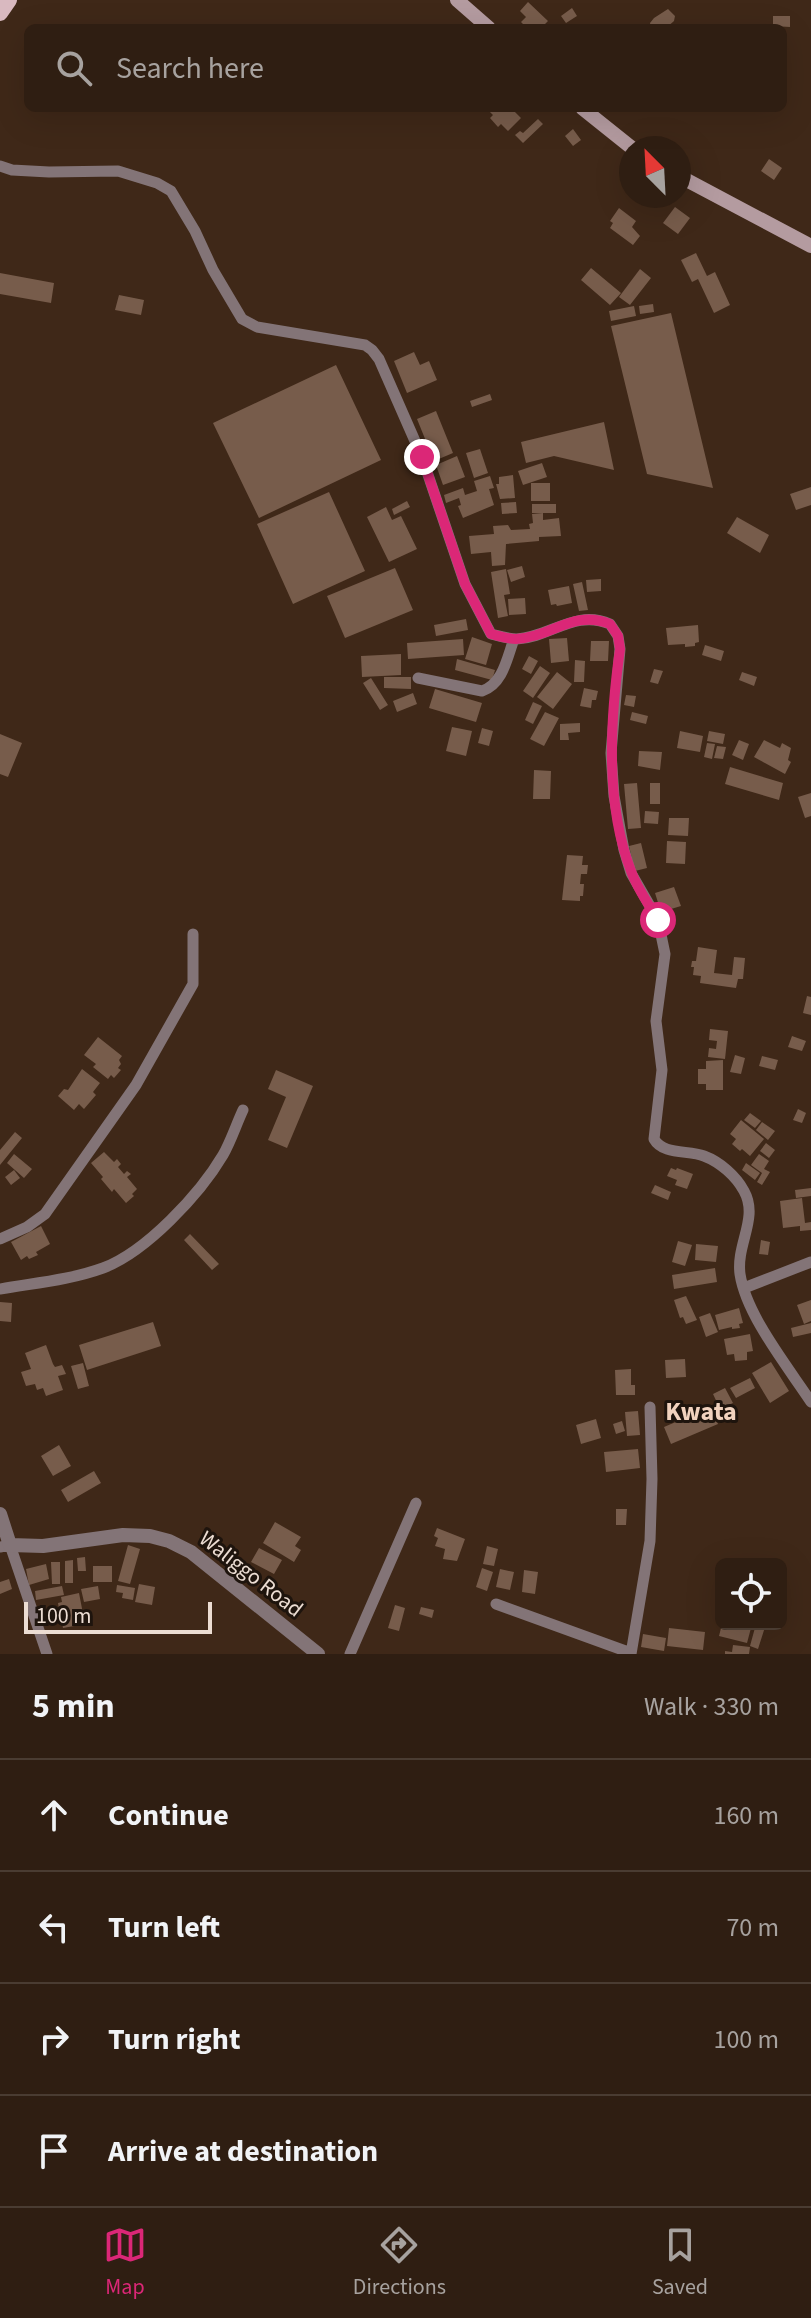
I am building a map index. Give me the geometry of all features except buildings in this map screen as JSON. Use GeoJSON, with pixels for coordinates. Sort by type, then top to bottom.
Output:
{"type":"FeatureCollection","features":[{"type":"Feature","properties":{"kind":"main road"},"geometry":{"type":"LineString","coordinates":[[0,13],[9,0]]}},
{"type":"Feature","properties":{"kind":"main road"},"geometry":{"type":"LineString","coordinates":[[457,0],[484,24]]}},
{"type":"Feature","properties":{"kind":"main road"},"geometry":{"type":"LineString","coordinates":[[587,112],[619,138]]}},
{"type":"Feature","properties":{"kind":"main road"},"geometry":{"type":"LineString","coordinates":[[691,182],[811,246]]}},
{"type":"Feature","properties":{"kind":"street"},"geometry":{"type":"LineString","coordinates":[[0,166],[12,170],[49,172],[118,171],[157,183],[171,191],[242,319],[257,327],[365,345],[379,359],[422,457],[472,598],[491,634],[514,639],[538,635],[588,618],[610,624],[618,636],[620,649],[611,753],[614,796],[631,873],[658,920],[665,954],[656,1021],[662,1070],[654,1139],[663,1149],[703,1155],[719,1163],[738,1181],[746,1194],[752,1210],[739,1265],[744,1288],[774,1347],[811,1402]]}},
{"type":"Feature","properties":{"kind":"street"},"geometry":{"type":"LineString","coordinates":[[418,678],[482,691],[491,688],[497,681],[514,639]]}},
{"type":"Feature","properties":{"kind":"street"},"geometry":{"type":"LineString","coordinates":[[0,1239],[27,1227],[45,1214],[131,1093],[193,984],[193,934]]}},
{"type":"Feature","properties":{"kind":"street"},"geometry":{"type":"LineString","coordinates":[[0,1289],[78,1275],[123,1259],[143,1244],[200,1188],[223,1154],[243,1110]]}},
{"type":"Feature","properties":{"kind":"street"},"geometry":{"type":"LineString","coordinates":[[744,1288],[811,1262]]}},
{"type":"Feature","properties":{"kind":"street"},"geometry":{"type":"LineString","coordinates":[[496,1604],[631,1654],[650,1541],[650,1407]]}},
{"type":"Feature","properties":{"kind":"street"},"geometry":{"type":"LineString","coordinates":[[350,1654],[416,1503]]}},
{"type":"Feature","properties":{"kind":"street"},"geometry":{"type":"LineString","coordinates":[[0,1514],[5,1546],[47,1654]]}},
{"type":"Feature","properties":{"kind":"street","name":"Waliggo Road"},"geometry":{"type":"LineString","coordinates":[[5,1546],[43,1546],[123,1535],[150,1536],[169,1541],[191,1552],[318,1654]]}},
{"type":"Feature","properties":{"kind":"district","name":"Kwata"},"geometry":{"type":"Point","coordinates":[701,1411]}},
{"type":"Feature","properties":{"kind":"route"},"geometry":{"type":"LineString","coordinates":[[422,457],[465,584],[491,634],[514,639],[538,635],[588,618],[610,624],[618,636],[620,649],[611,753],[614,796],[631,873],[658,920]]}}]}
